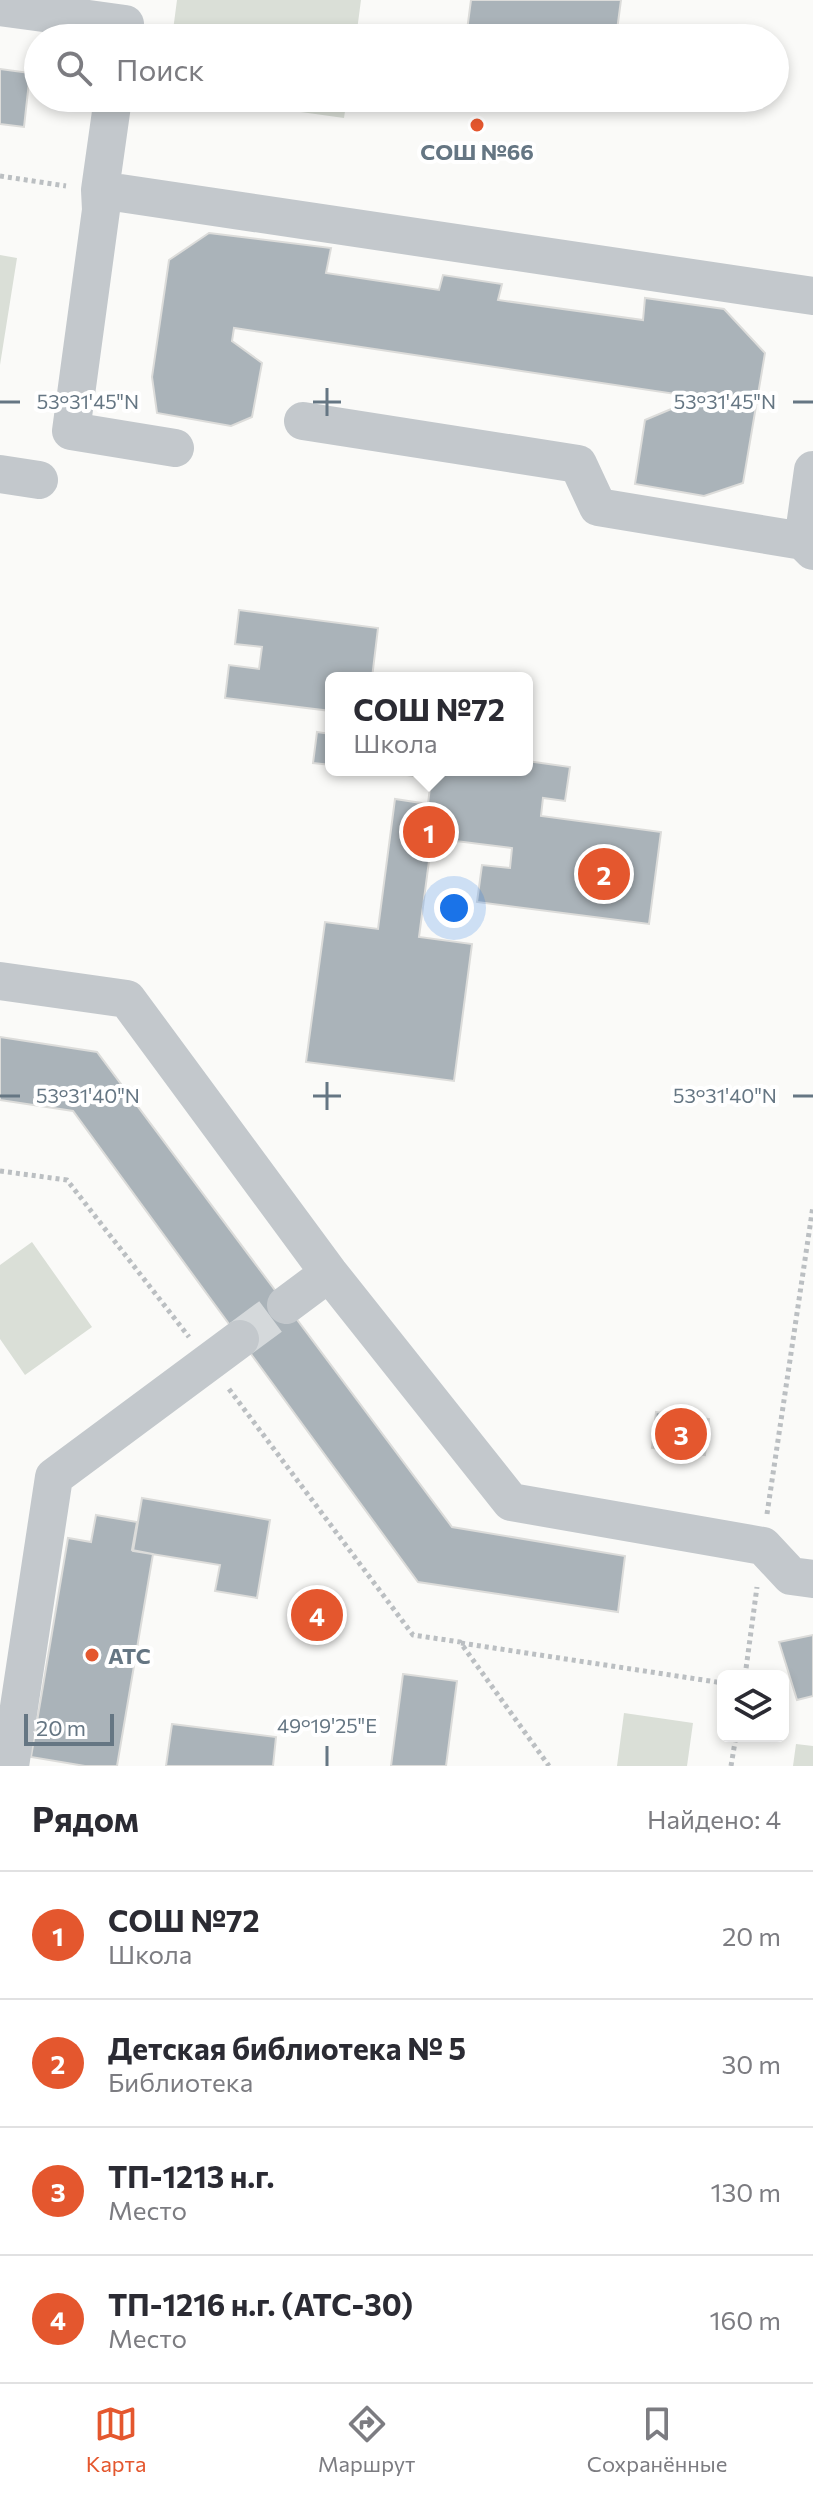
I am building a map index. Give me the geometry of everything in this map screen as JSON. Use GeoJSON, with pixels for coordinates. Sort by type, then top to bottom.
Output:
{"type":"FeatureCollection","features":[{"type":"Feature","properties":{"kind":"lane"},"geometry":{"type":"LineString","coordinates":[[0,7],[125,24]]}},
{"type":"Feature","properties":{"kind":"lane"},"geometry":{"type":"LineString","coordinates":[[111,112],[71,431],[175,448]]}},
{"type":"Feature","properties":{"kind":"lane"},"geometry":{"type":"LineString","coordinates":[[100,190],[813,296]]}},
{"type":"Feature","properties":{"kind":"lane"},"geometry":{"type":"LineString","coordinates":[[303,421],[578,464],[598,507],[808,546],[813,470]]}},
{"type":"Feature","properties":{"kind":"lane"},"geometry":{"type":"LineString","coordinates":[[0,474],[39,480]]}},
{"type":"Feature","properties":{"kind":"lane"},"geometry":{"type":"LineString","coordinates":[[0,981],[127,999],[329,1273],[511,1502],[763,1546],[791,1576],[813,1579]]}},
{"type":"Feature","properties":{"kind":"lane"},"geometry":{"type":"LineString","coordinates":[[286,1305],[329,1273]]}},
{"type":"Feature","properties":{"kind":"lane"},"geometry":{"type":"LineString","coordinates":[[10,1766],[54,1477],[240,1339]]}},
{"type":"Feature","properties":{"kind":"path"},"geometry":{"type":"LineString","coordinates":[[0,176],[100,190]]}},
{"type":"Feature","properties":{"kind":"path"},"geometry":{"type":"LineString","coordinates":[[746,1670],[813,1206]]}},
{"type":"Feature","properties":{"kind":"path"},"geometry":{"type":"LineString","coordinates":[[413,1635],[717,1682]]}},
{"type":"Feature","properties":{"kind":"path"},"geometry":{"type":"LineString","coordinates":[[460,1642],[549,1766]]}},
{"type":"Feature","properties":{"kind":"path"},"geometry":{"type":"LineString","coordinates":[[731,1766],[735,1742]]}},
{"type":"Feature","properties":{"kind":"shaded area"},"geometry":{"type":"Polygon","coordinates":[[[177,0],[361,0],[358,24],[174,24],[177,0]]]}},
{"type":"Feature","properties":{"kind":"shaded area"},"geometry":{"type":"Polygon","coordinates":[[[300,112],[345,112],[344,118],[300,112]]]}},
{"type":"Feature","properties":{"kind":"shaded area"},"geometry":{"type":"Polygon","coordinates":[[[0,255],[17,258],[0,365],[0,255]]]}},
{"type":"Feature","properties":{"kind":"shaded area"},"geometry":{"type":"Polygon","coordinates":[[[32,1242],[92,1327],[25,1375],[0,1339],[0,1265],[32,1242]]]}},
{"type":"Feature","properties":{"kind":"shaded area"},"geometry":{"type":"Polygon","coordinates":[[[624,1713],[693,1723],[687,1766],[617,1766],[624,1713]]]}},
{"type":"Feature","properties":{"kind":"shaded area"},"geometry":{"type":"Polygon","coordinates":[[[796,1744],[813,1746],[813,1766],[793,1766],[796,1744]]]}},
{"type":"Feature","properties":{"kind":"building"},"geometry":{"type":"Polygon","coordinates":[[[471,0],[621,0],[618,24],[468,24],[471,0]]]}},
{"type":"Feature","properties":{"kind":"building"},"geometry":{"type":"Polygon","coordinates":[[[0,69],[24,72],[24,127],[0,124],[0,69]]]}},
{"type":"Feature","properties":{"kind":"building"},"geometry":{"type":"Polygon","coordinates":[[[209,233],[331,248],[326,273],[439,290],[443,275],[502,284],[498,300],[643,320],[645,298],[724,309],[765,353],[743,483],[704,496],[635,484],[645,420],[676,407],[676,394],[234,328],[232,341],[262,363],[252,417],[231,426],[157,413],[152,377],[169,260],[209,233]]]}},
{"type":"Feature","properties":{"kind":"building"},"geometry":{"type":"Polygon","coordinates":[[[239,610],[378,628],[373,672],[325,672],[325,710],[225,698],[229,665],[259,669],[262,647],[235,644],[239,610]]]}},
{"type":"Feature","properties":{"kind":"building"},"geometry":{"type":"Polygon","coordinates":[[[317,732],[325,733],[325,764],[313,763],[317,732]]]}},
{"type":"Feature","properties":{"kind":"building"},"geometry":{"type":"Polygon","coordinates":[[[533,762],[570,767],[565,801],[543,798],[541,816],[661,832],[649,924],[477,902],[482,865],[510,868],[512,848],[432,838],[419,937],[472,944],[454,1081],[306,1062],[325,922],[378,929],[395,799],[428,804],[431,778],[415,776],[533,776],[533,762]]]}},
{"type":"Feature","properties":{"kind":"building"},"geometry":{"type":"Polygon","coordinates":[[[0,1037],[97,1052],[452,1527],[625,1556],[618,1612],[418,1582],[73,1111],[0,1100],[0,1037]]]}},
{"type":"Feature","properties":{"kind":"building"},"geometry":{"type":"Polygon","coordinates":[[[656,1412],[709,1419],[705,1455],[652,1448],[656,1412]]]}},
{"type":"Feature","properties":{"kind":"building"},"geometry":{"type":"Polygon","coordinates":[[[142,1498],[270,1520],[257,1598],[215,1591],[220,1565],[133,1551],[142,1498]]]}},
{"type":"Feature","properties":{"kind":"building","name":"АТС"},"geometry":{"type":"Polygon","coordinates":[[[96,1515],[137,1522],[132,1550],[153,1554],[117,1766],[85,1766],[31,1757],[68,1538],[91,1542],[96,1515]]]}},
{"type":"Feature","properties":{"kind":"building"},"geometry":{"type":"Polygon","coordinates":[[[309,1592],[331,1595],[325,1637],[303,1634],[309,1592]]]}},
{"type":"Feature","properties":{"kind":"building"},"geometry":{"type":"Polygon","coordinates":[[[813,1635],[813,1696],[797,1700],[779,1642],[813,1635]]]}},
{"type":"Feature","properties":{"kind":"building"},"geometry":{"type":"Polygon","coordinates":[[[403,1674],[457,1681],[446,1766],[391,1766],[403,1674]]]}},
{"type":"Feature","properties":{"kind":"building"},"geometry":{"type":"Polygon","coordinates":[[[172,1724],[276,1737],[273,1766],[166,1766],[172,1724]]]}},
{"type":"Feature","properties":{"kind":"tunnel"},"geometry":{"type":"LineString","coordinates":[[240,1339],[286,1305]]}},
{"type":"Feature","properties":{"kind":"place","name":"СОШ №66"},"geometry":{"type":"Point","coordinates":[477,125]}},
{"type":"Feature","properties":{"kind":"place","name":"СОШ №72"},"geometry":{"type":"Point","coordinates":[429,832]}},
{"type":"Feature","properties":{"kind":"place","name":"Детская библиотека № 5"},"geometry":{"type":"Point","coordinates":[604,874]}},
{"type":"Feature","properties":{"kind":"place","name":"ТП-1213 н.г."},"geometry":{"type":"Point","coordinates":[681,1434]}},
{"type":"Feature","properties":{"kind":"place","name":"ТП-1216 н.г. (АТС-30)"},"geometry":{"type":"Point","coordinates":[317,1615]}},
{"type":"Feature","properties":{"kind":"place","name":"АТС"},"geometry":{"type":"Point","coordinates":[92,1655]}}]}
